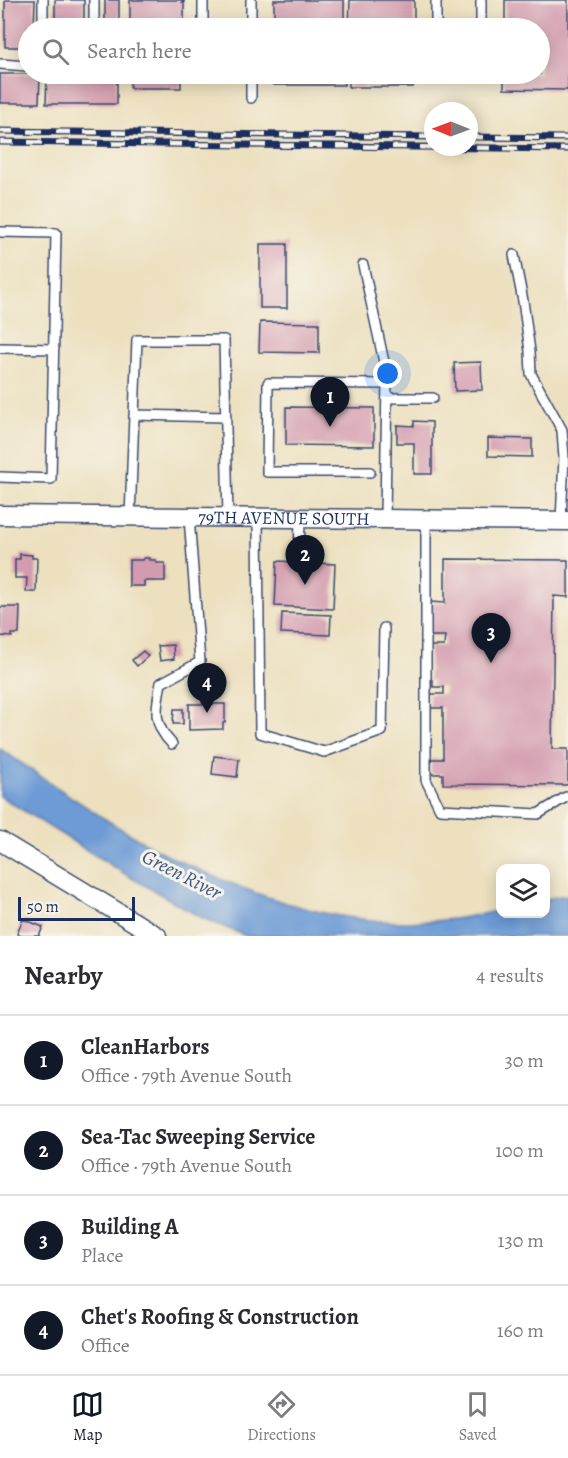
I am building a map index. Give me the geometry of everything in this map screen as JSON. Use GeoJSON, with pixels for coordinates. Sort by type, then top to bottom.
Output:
{"type":"FeatureCollection","features":[{"type":"Feature","properties":{"kind":"street","name":"79TH AVENUE SOUTH"},"geometry":{"type":"LineString","coordinates":[[0,515],[564,521]]}},
{"type":"Feature","properties":{"kind":"street"},"geometry":{"type":"LineString","coordinates":[[0,841],[157,936]]}},
{"type":"Feature","properties":{"kind":"lane"},"geometry":{"type":"LineString","coordinates":[[43,0],[43,18]]}},
{"type":"Feature","properties":{"kind":"lane"},"geometry":{"type":"LineString","coordinates":[[94,0],[94,18]]}},
{"type":"Feature","properties":{"kind":"lane"},"geometry":{"type":"LineString","coordinates":[[203,0],[203,18]]}},
{"type":"Feature","properties":{"kind":"lane"},"geometry":{"type":"LineString","coordinates":[[250,18],[251,0]]}},
{"type":"Feature","properties":{"kind":"lane"},"geometry":{"type":"LineString","coordinates":[[436,0],[436,18]]}},
{"type":"Feature","properties":{"kind":"lane"},"geometry":{"type":"LineString","coordinates":[[481,0],[481,18]]}},
{"type":"Feature","properties":{"kind":"lane"},"geometry":{"type":"LineString","coordinates":[[0,64],[18,65]]}},
{"type":"Feature","properties":{"kind":"lane"},"geometry":{"type":"LineString","coordinates":[[250,84],[251,98]]}},
{"type":"Feature","properties":{"kind":"lane"},"geometry":{"type":"LineString","coordinates":[[0,232],[56,233],[51,479],[0,477]]}},
{"type":"Feature","properties":{"kind":"lane"},"geometry":{"type":"LineString","coordinates":[[514,255],[527,331],[531,374],[562,430],[564,521]]}},
{"type":"Feature","properties":{"kind":"lane"},"geometry":{"type":"LineString","coordinates":[[363,265],[387,376],[386,519]]}},
{"type":"Feature","properties":{"kind":"lane"},"geometry":{"type":"LineString","coordinates":[[130,517],[137,340],[224,340],[228,518]]}},
{"type":"Feature","properties":{"kind":"lane"},"geometry":{"type":"LineString","coordinates":[[0,348],[54,349]]}},
{"type":"Feature","properties":{"kind":"lane"},"geometry":{"type":"LineString","coordinates":[[370,472],[267,472],[268,383],[387,384]]}},
{"type":"Feature","properties":{"kind":"lane"},"geometry":{"type":"LineString","coordinates":[[387,398],[433,398]]}},
{"type":"Feature","properties":{"kind":"lane"},"geometry":{"type":"LineString","coordinates":[[134,415],[226,417]]}},
{"type":"Feature","properties":{"kind":"lane"},"geometry":{"type":"LineString","coordinates":[[172,744],[164,736],[155,711],[161,683],[200,662],[189,518]]}},
{"type":"Feature","properties":{"kind":"lane"},"geometry":{"type":"LineString","coordinates":[[258,518],[260,733],[324,752],[382,731],[384,628]]}},
{"type":"Feature","properties":{"kind":"lane"},"geometry":{"type":"LineString","coordinates":[[299,559],[300,518]]}},
{"type":"Feature","properties":{"kind":"lane"},"geometry":{"type":"LineString","coordinates":[[426,519],[426,780],[440,809],[538,814],[568,797]]}},
{"type":"Feature","properties":{"kind":"water","name":"Green River"},"geometry":{"type":"Polygon","coordinates":[[[0,749],[97,814],[161,852],[216,877],[285,903],[320,912],[391,922],[463,918],[496,911],[496,918],[550,918],[550,898],[568,895],[568,936],[246,936],[200,917],[125,874],[0,796],[0,749]]]}},
{"type":"Feature","properties":{"kind":"building"},"geometry":{"type":"Polygon","coordinates":[[[5,0],[35,0],[34,18],[18,18],[18,47],[5,47],[5,0]]]}},
{"type":"Feature","properties":{"kind":"building"},"geometry":{"type":"Polygon","coordinates":[[[55,0],[84,0],[84,18],[55,18],[55,0]]]}},
{"type":"Feature","properties":{"kind":"building"},"geometry":{"type":"Polygon","coordinates":[[[105,0],[119,0],[119,18],[105,18],[105,0]]]}},
{"type":"Feature","properties":{"kind":"building"},"geometry":{"type":"Polygon","coordinates":[[[130,0],[184,1],[184,18],[130,18],[130,0]]]}},
{"type":"Feature","properties":{"kind":"building"},"geometry":{"type":"Polygon","coordinates":[[[274,0],[344,0],[344,18],[274,18],[274,0]]]}},
{"type":"Feature","properties":{"kind":"building"},"geometry":{"type":"Polygon","coordinates":[[[350,0],[414,0],[414,18],[349,18],[350,0]]]}},
{"type":"Feature","properties":{"kind":"building"},"geometry":{"type":"Polygon","coordinates":[[[505,0],[568,0],[568,90],[504,89],[504,84],[550,84],[550,18],[505,18],[505,0]]]}},
{"type":"Feature","properties":{"kind":"building"},"geometry":{"type":"Polygon","coordinates":[[[0,74],[18,74],[18,84],[40,84],[39,103],[0,103],[0,74]]]}},
{"type":"Feature","properties":{"kind":"building"},"geometry":{"type":"Polygon","coordinates":[[[47,84],[117,84],[117,104],[46,104],[47,84]]]}},
{"type":"Feature","properties":{"kind":"building"},"geometry":{"type":"Polygon","coordinates":[[[130,84],[181,84],[181,88],[130,88],[130,84]]]}},
{"type":"Feature","properties":{"kind":"building"},"geometry":{"type":"Polygon","coordinates":[[[274,84],[344,84],[344,85],[274,84]]]}},
{"type":"Feature","properties":{"kind":"building"},"geometry":{"type":"Polygon","coordinates":[[[349,84],[413,84],[413,87],[349,87],[349,84]]]}},
{"type":"Feature","properties":{"kind":"building"},"geometry":{"type":"Polygon","coordinates":[[[260,244],[287,244],[287,308],[260,308],[260,244]]]}},
{"type":"Feature","properties":{"kind":"building"},"geometry":{"type":"Polygon","coordinates":[[[260,322],[319,323],[319,353],[259,352],[260,322]]]}},
{"type":"Feature","properties":{"kind":"building"},"geometry":{"type":"Polygon","coordinates":[[[481,362],[482,390],[455,391],[454,363],[481,362]]]}},
{"type":"Feature","properties":{"kind":"building"},"geometry":{"type":"Polygon","coordinates":[[[286,407],[374,408],[374,446],[286,445],[286,407]]]}},
{"type":"Feature","properties":{"kind":"building"},"geometry":{"type":"Polygon","coordinates":[[[414,421],[432,422],[432,474],[414,474],[414,443],[397,443],[397,425],[414,426],[414,421]]]}},
{"type":"Feature","properties":{"kind":"building"},"geometry":{"type":"Polygon","coordinates":[[[488,438],[532,439],[532,457],[488,456],[488,438]]]}},
{"type":"Feature","properties":{"kind":"building"},"geometry":{"type":"Polygon","coordinates":[[[20,554],[37,558],[36,592],[26,592],[27,578],[15,578],[15,559],[20,559],[20,554]]]}},
{"type":"Feature","properties":{"kind":"building"},"geometry":{"type":"Polygon","coordinates":[[[144,558],[156,560],[156,563],[165,563],[165,581],[144,581],[144,586],[129,586],[129,560],[143,560],[144,558]]]}},
{"type":"Feature","properties":{"kind":"building"},"geometry":{"type":"Polygon","coordinates":[[[445,559],[568,560],[568,597],[554,596],[552,749],[568,749],[568,785],[443,784],[443,774],[431,774],[431,759],[443,759],[443,708],[429,708],[429,694],[444,694],[444,687],[433,687],[433,680],[429,680],[430,646],[444,646],[445,636],[430,636],[430,602],[445,603],[445,559]]]}},
{"type":"Feature","properties":{"kind":"building"},"geometry":{"type":"Polygon","coordinates":[[[277,561],[335,564],[333,609],[275,606],[277,561]]]}},
{"type":"Feature","properties":{"kind":"building"},"geometry":{"type":"Polygon","coordinates":[[[0,607],[20,607],[19,634],[12,634],[12,637],[0,636],[0,607]]]}},
{"type":"Feature","properties":{"kind":"building"},"geometry":{"type":"Polygon","coordinates":[[[282,613],[331,615],[330,635],[281,633],[282,613]]]}},
{"type":"Feature","properties":{"kind":"building"},"geometry":{"type":"Polygon","coordinates":[[[173,645],[174,659],[160,661],[158,646],[173,645]]]}},
{"type":"Feature","properties":{"kind":"building"},"geometry":{"type":"Polygon","coordinates":[[[143,651],[148,656],[137,666],[132,660],[143,651]]]}},
{"type":"Feature","properties":{"kind":"building"},"geometry":{"type":"Polygon","coordinates":[[[189,704],[225,704],[223,729],[189,730],[189,704]]]}},
{"type":"Feature","properties":{"kind":"building"},"geometry":{"type":"Polygon","coordinates":[[[174,709],[183,709],[183,724],[173,724],[174,709]]]}},
{"type":"Feature","properties":{"kind":"building"},"geometry":{"type":"Polygon","coordinates":[[[214,756],[239,759],[237,777],[212,774],[214,756]]]}},
{"type":"Feature","properties":{"kind":"building"},"geometry":{"type":"Polygon","coordinates":[[[23,919],[43,927],[39,936],[17,934],[23,919]]]}},
{"type":"Feature","properties":{"kind":"railway"},"geometry":{"type":"LineString","coordinates":[[0,131],[424,137]]}},
{"type":"Feature","properties":{"kind":"railway"},"geometry":{"type":"LineString","coordinates":[[478,137],[568,138]]}},
{"type":"Feature","properties":{"kind":"railway"},"geometry":{"type":"LineString","coordinates":[[0,142],[568,149]]}},
{"type":"Feature","properties":{"kind":"place","name":"CleanHarbors"},"geometry":{"type":"Point","coordinates":[330,427]}},
{"type":"Feature","properties":{"kind":"place","name":"Sea-Tac Sweeping Service"},"geometry":{"type":"Point","coordinates":[305,585]}},
{"type":"Feature","properties":{"kind":"place","name":"Building A"},"geometry":{"type":"Point","coordinates":[491,663]}},
{"type":"Feature","properties":{"kind":"place","name":"Chet's Roofing & Construction"},"geometry":{"type":"Point","coordinates":[207,713]}}]}
